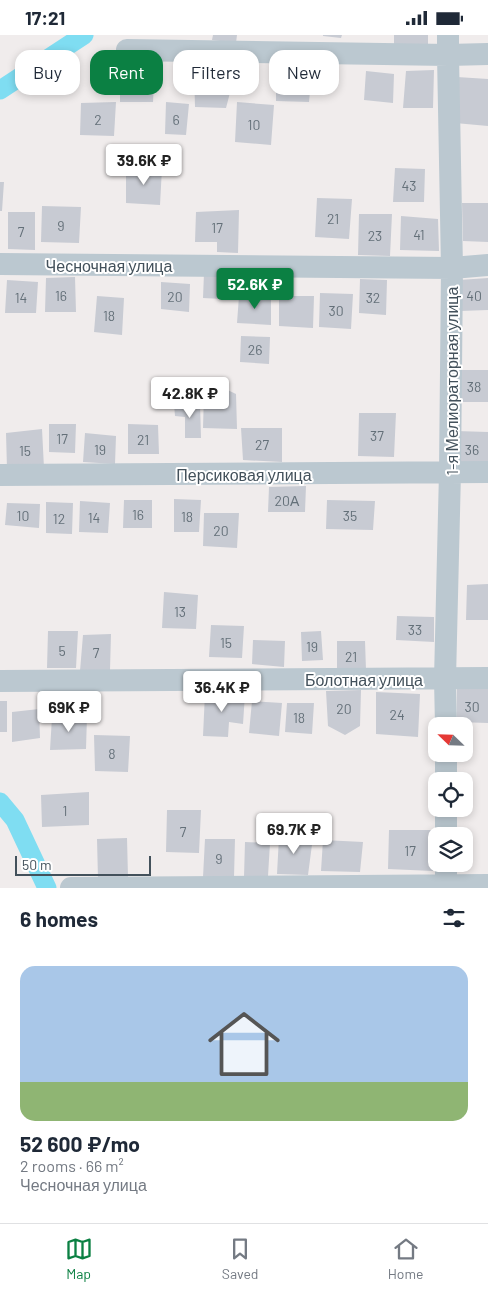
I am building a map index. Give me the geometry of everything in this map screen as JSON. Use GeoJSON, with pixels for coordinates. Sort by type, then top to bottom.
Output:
{"type":"FeatureCollection","features":[{"type":"Feature","properties":{"kind":"street"},"geometry":{"type":"LineString","coordinates":[[127,50],[448,45],[488,54]]}},
{"type":"Feature","properties":{"kind":"street","name":"1-я Мелиораторная улица"},"geometry":{"type":"LineString","coordinates":[[446,717],[452,267],[448,45]]}},
{"type":"Feature","properties":{"kind":"street","name":"Чесночная улица"},"geometry":{"type":"LineString","coordinates":[[0,264],[452,267],[488,265]]}},
{"type":"Feature","properties":{"kind":"street","name":"Персиковая улица"},"geometry":{"type":"LineString","coordinates":[[0,475],[488,472]]}},
{"type":"Feature","properties":{"kind":"street","name":"Болотная улица"},"geometry":{"type":"LineString","coordinates":[[0,681],[488,678]]}},
{"type":"Feature","properties":{"kind":"street"},"geometry":{"type":"LineString","coordinates":[[71,888],[446,879],[488,885]]}},
{"type":"Feature","properties":{"kind":"building"},"geometry":{"type":"Polygon","coordinates":[[[213,35],[237,35],[236,43],[212,40],[213,35]]]}},
{"type":"Feature","properties":{"kind":"building"},"geometry":{"type":"Polygon","coordinates":[[[323,35],[342,35],[341,38],[323,35]]]}},
{"type":"Feature","properties":{"kind":"building"},"geometry":{"type":"Polygon","coordinates":[[[394,35],[428,35],[428,46],[394,45],[394,35]]]}},
{"type":"Feature","properties":{"kind":"building"},"geometry":{"type":"Polygon","coordinates":[[[434,70],[433,108],[403,108],[406,71],[434,70]]]}},
{"type":"Feature","properties":{"kind":"building"},"geometry":{"type":"Polygon","coordinates":[[[366,71],[394,74],[393,103],[364,100],[366,71]]]}},
{"type":"Feature","properties":{"kind":"building"},"geometry":{"type":"Polygon","coordinates":[[[457,77],[488,79],[488,126],[455,123],[457,77]]]}},
{"type":"Feature","properties":{"kind":"building"},"geometry":{"type":"Polygon","coordinates":[[[120,95],[153,95],[153,102],[120,102],[120,95]]]}},
{"type":"Feature","properties":{"kind":"building"},"geometry":{"type":"Polygon","coordinates":[[[195,95],[229,95],[226,108],[195,107],[195,95]]]}},
{"type":"Feature","properties":{"kind":"building"},"geometry":{"type":"Polygon","coordinates":[[[276,95],[310,95],[309,102],[276,101],[276,95]]]}},
{"type":"Feature","properties":{"kind":"building"},"geometry":{"type":"Polygon","coordinates":[[[116,102],[114,136],[80,135],[81,103],[116,102]]]}},
{"type":"Feature","properties":{"kind":"building"},"geometry":{"type":"Polygon","coordinates":[[[166,102],[189,104],[186,135],[165,134],[166,102]]]}},
{"type":"Feature","properties":{"kind":"building"},"geometry":{"type":"Polygon","coordinates":[[[237,102],[274,105],[271,145],[235,142],[237,102]]]}},
{"type":"Feature","properties":{"kind":"building"},"geometry":{"type":"Polygon","coordinates":[[[126,167],[162,168],[160,205],[126,203],[126,167]]]}},
{"type":"Feature","properties":{"kind":"building"},"geometry":{"type":"Polygon","coordinates":[[[395,168],[425,169],[424,202],[393,202],[395,168]]]}},
{"type":"Feature","properties":{"kind":"building"},"geometry":{"type":"Polygon","coordinates":[[[0,182],[4,182],[2,211],[0,211],[0,182]]]}},
{"type":"Feature","properties":{"kind":"building"},"geometry":{"type":"Polygon","coordinates":[[[317,198],[352,199],[349,239],[315,237],[317,198]]]}},
{"type":"Feature","properties":{"kind":"building"},"geometry":{"type":"Polygon","coordinates":[[[462,203],[488,203],[488,242],[463,241],[462,203]]]}},
{"type":"Feature","properties":{"kind":"building"},"geometry":{"type":"Polygon","coordinates":[[[42,206],[81,207],[79,243],[41,242],[42,206]]]}},
{"type":"Feature","properties":{"kind":"building"},"geometry":{"type":"Polygon","coordinates":[[[239,210],[238,253],[217,252],[217,242],[195,242],[196,212],[239,210]]]}},
{"type":"Feature","properties":{"kind":"building"},"geometry":{"type":"Polygon","coordinates":[[[8,212],[35,212],[35,250],[8,249],[8,212]]]}},
{"type":"Feature","properties":{"kind":"building"},"geometry":{"type":"Polygon","coordinates":[[[359,214],[392,214],[390,256],[358,255],[359,214]]]}},
{"type":"Feature","properties":{"kind":"building"},"geometry":{"type":"Polygon","coordinates":[[[401,216],[438,219],[439,251],[400,250],[401,216]]]}},
{"type":"Feature","properties":{"kind":"building"},"geometry":{"type":"Polygon","coordinates":[[[204,273],[224,273],[222,299],[203,298],[204,273]]]}},
{"type":"Feature","properties":{"kind":"building"},"geometry":{"type":"Polygon","coordinates":[[[75,277],[76,312],[45,312],[46,278],[75,277]]]}},
{"type":"Feature","properties":{"kind":"building"},"geometry":{"type":"Polygon","coordinates":[[[488,278],[488,310],[460,311],[459,280],[488,278]]]}},
{"type":"Feature","properties":{"kind":"building"},"geometry":{"type":"Polygon","coordinates":[[[360,279],[387,280],[386,315],[359,313],[360,279]]]}},
{"type":"Feature","properties":{"kind":"building"},"geometry":{"type":"Polygon","coordinates":[[[7,280],[38,282],[36,313],[5,313],[7,280]]]}},
{"type":"Feature","properties":{"kind":"building"},"geometry":{"type":"Polygon","coordinates":[[[161,282],[190,284],[189,312],[161,309],[161,282]]]}},
{"type":"Feature","properties":{"kind":"building"},"geometry":{"type":"Polygon","coordinates":[[[320,293],[353,294],[351,329],[319,327],[320,293]]]}},
{"type":"Feature","properties":{"kind":"building"},"geometry":{"type":"Polygon","coordinates":[[[271,295],[271,325],[237,323],[239,296],[271,295]]]}},
{"type":"Feature","properties":{"kind":"building"},"geometry":{"type":"Polygon","coordinates":[[[97,296],[124,298],[122,335],[94,332],[97,296]]]}},
{"type":"Feature","properties":{"kind":"building"},"geometry":{"type":"Polygon","coordinates":[[[279,296],[314,296],[313,328],[279,326],[279,296]]]}},
{"type":"Feature","properties":{"kind":"building"},"geometry":{"type":"Polygon","coordinates":[[[241,336],[270,337],[269,364],[240,362],[241,336]]]}},
{"type":"Feature","properties":{"kind":"building"},"geometry":{"type":"Polygon","coordinates":[[[460,370],[488,370],[488,402],[460,402],[460,370]]]}},
{"type":"Feature","properties":{"kind":"building"},"geometry":{"type":"Polygon","coordinates":[[[219,386],[236,394],[237,429],[203,428],[204,394],[219,386]]]}},
{"type":"Feature","properties":{"kind":"building"},"geometry":{"type":"Polygon","coordinates":[[[200,403],[201,438],[185,438],[185,417],[175,416],[174,404],[200,403]]]}},
{"type":"Feature","properties":{"kind":"building"},"geometry":{"type":"Polygon","coordinates":[[[359,413],[396,413],[394,457],[358,456],[359,413]]]}},
{"type":"Feature","properties":{"kind":"building"},"geometry":{"type":"Polygon","coordinates":[[[49,424],[76,424],[75,453],[49,452],[49,424]]]}},
{"type":"Feature","properties":{"kind":"building"},"geometry":{"type":"Polygon","coordinates":[[[128,424],[158,425],[159,454],[128,454],[128,424]]]}},
{"type":"Feature","properties":{"kind":"building"},"geometry":{"type":"Polygon","coordinates":[[[241,428],[282,428],[282,462],[243,460],[241,428]]]}},
{"type":"Feature","properties":{"kind":"building"},"geometry":{"type":"Polygon","coordinates":[[[42,429],[44,468],[7,469],[6,433],[42,429]]]}},
{"type":"Feature","properties":{"kind":"building"},"geometry":{"type":"Polygon","coordinates":[[[456,431],[488,432],[488,466],[457,467],[456,431]]]}},
{"type":"Feature","properties":{"kind":"building"},"geometry":{"type":"Polygon","coordinates":[[[85,433],[116,436],[115,464],[83,462],[85,433]]]}},
{"type":"Feature","properties":{"kind":"building"},"geometry":{"type":"Polygon","coordinates":[[[306,486],[305,512],[268,512],[269,487],[306,486]]]}},
{"type":"Feature","properties":{"kind":"building"},"geometry":{"type":"Polygon","coordinates":[[[174,499],[201,500],[199,532],[174,532],[174,499]]]}},
{"type":"Feature","properties":{"kind":"building"},"geometry":{"type":"Polygon","coordinates":[[[124,500],[152,500],[152,528],[123,528],[124,500]]]}},
{"type":"Feature","properties":{"kind":"building"},"geometry":{"type":"Polygon","coordinates":[[[327,500],[375,501],[373,530],[326,529],[327,500]]]}},
{"type":"Feature","properties":{"kind":"building"},"geometry":{"type":"Polygon","coordinates":[[[80,501],[110,503],[108,533],[79,532],[80,501]]]}},
{"type":"Feature","properties":{"kind":"building"},"geometry":{"type":"Polygon","coordinates":[[[46,502],[73,503],[72,534],[46,533],[46,502]]]}},
{"type":"Feature","properties":{"kind":"building"},"geometry":{"type":"Polygon","coordinates":[[[7,503],[40,504],[39,528],[5,525],[7,503]]]}},
{"type":"Feature","properties":{"kind":"building"},"geometry":{"type":"Polygon","coordinates":[[[204,513],[239,513],[237,548],[203,546],[204,513]]]}},
{"type":"Feature","properties":{"kind":"building"},"geometry":{"type":"Polygon","coordinates":[[[488,584],[488,620],[466,620],[467,585],[488,584]]]}},
{"type":"Feature","properties":{"kind":"building"},"geometry":{"type":"Polygon","coordinates":[[[164,592],[198,595],[196,629],[162,628],[164,592]]]}},
{"type":"Feature","properties":{"kind":"building"},"geometry":{"type":"Polygon","coordinates":[[[397,616],[434,617],[434,642],[396,640],[397,616]]]}},
{"type":"Feature","properties":{"kind":"building"},"geometry":{"type":"Polygon","coordinates":[[[211,625],[244,626],[242,658],[209,657],[211,625]]]}},
{"type":"Feature","properties":{"kind":"building"},"geometry":{"type":"Polygon","coordinates":[[[48,631],[78,631],[76,668],[47,668],[48,631]]]}},
{"type":"Feature","properties":{"kind":"building"},"geometry":{"type":"Polygon","coordinates":[[[321,631],[323,660],[302,661],[301,632],[321,631]]]}},
{"type":"Feature","properties":{"kind":"building"},"geometry":{"type":"Polygon","coordinates":[[[111,634],[110,670],[80,671],[83,635],[111,634]]]}},
{"type":"Feature","properties":{"kind":"building"},"geometry":{"type":"Polygon","coordinates":[[[253,640],[285,641],[284,667],[252,664],[253,640]]]}},
{"type":"Feature","properties":{"kind":"building"},"geometry":{"type":"Polygon","coordinates":[[[337,641],[365,641],[366,670],[337,670],[337,641]]]}},
{"type":"Feature","properties":{"kind":"building"},"geometry":{"type":"Polygon","coordinates":[[[457,689],[488,689],[488,723],[473,723],[473,717],[457,717],[457,689]]]}},
{"type":"Feature","properties":{"kind":"building"},"geometry":{"type":"Polygon","coordinates":[[[361,690],[360,726],[345,735],[328,726],[326,691],[361,690]]]}},
{"type":"Feature","properties":{"kind":"building"},"geometry":{"type":"Polygon","coordinates":[[[376,692],[420,694],[418,737],[376,734],[376,692]]]}},
{"type":"Feature","properties":{"kind":"building"},"geometry":{"type":"Polygon","coordinates":[[[205,693],[245,694],[243,724],[229,722],[228,737],[203,736],[205,693]]]}},
{"type":"Feature","properties":{"kind":"building"},"geometry":{"type":"Polygon","coordinates":[[[0,701],[7,701],[7,732],[0,732],[0,701]]]}},
{"type":"Feature","properties":{"kind":"building"},"geometry":{"type":"Polygon","coordinates":[[[252,701],[282,703],[279,736],[249,733],[252,701]]]}},
{"type":"Feature","properties":{"kind":"building"},"geometry":{"type":"Polygon","coordinates":[[[287,703],[314,703],[312,734],[285,732],[287,703]]]}},
{"type":"Feature","properties":{"kind":"building"},"geometry":{"type":"Polygon","coordinates":[[[39,709],[40,738],[12,742],[12,712],[39,709]]]}},
{"type":"Feature","properties":{"kind":"building"},"geometry":{"type":"Polygon","coordinates":[[[87,716],[86,749],[50,750],[52,717],[87,716]]]}},
{"type":"Feature","properties":{"kind":"building"},"geometry":{"type":"Polygon","coordinates":[[[94,735],[130,736],[128,772],[95,771],[94,735]]]}},
{"type":"Feature","properties":{"kind":"building"},"geometry":{"type":"Polygon","coordinates":[[[89,792],[89,825],[42,827],[41,795],[89,792]]]}},
{"type":"Feature","properties":{"kind":"building"},"geometry":{"type":"Polygon","coordinates":[[[167,810],[201,810],[199,853],[166,852],[167,810]]]}},
{"type":"Feature","properties":{"kind":"building"},"geometry":{"type":"Polygon","coordinates":[[[389,830],[428,830],[428,871],[388,869],[389,830]]]}},
{"type":"Feature","properties":{"kind":"building"},"geometry":{"type":"Polygon","coordinates":[[[279,837],[313,837],[308,875],[277,874],[279,837]]]}},
{"type":"Feature","properties":{"kind":"building"},"geometry":{"type":"Polygon","coordinates":[[[127,838],[128,877],[98,879],[97,839],[127,838]]]}},
{"type":"Feature","properties":{"kind":"building"},"geometry":{"type":"Polygon","coordinates":[[[205,839],[235,839],[234,877],[203,877],[205,839]]]}},
{"type":"Feature","properties":{"kind":"building"},"geometry":{"type":"Polygon","coordinates":[[[323,840],[363,842],[360,872],[321,871],[323,840]]]}},
{"type":"Feature","properties":{"kind":"building"},"geometry":{"type":"Polygon","coordinates":[[[245,842],[270,843],[268,876],[244,877],[245,842]]]}},
{"type":"Feature","properties":{"kind":"waterway"},"geometry":{"type":"LineString","coordinates":[[0,90],[84,35]]}},
{"type":"Feature","properties":{"kind":"waterway"},"geometry":{"type":"LineString","coordinates":[[0,802],[15,820],[47,888]]}}]}
